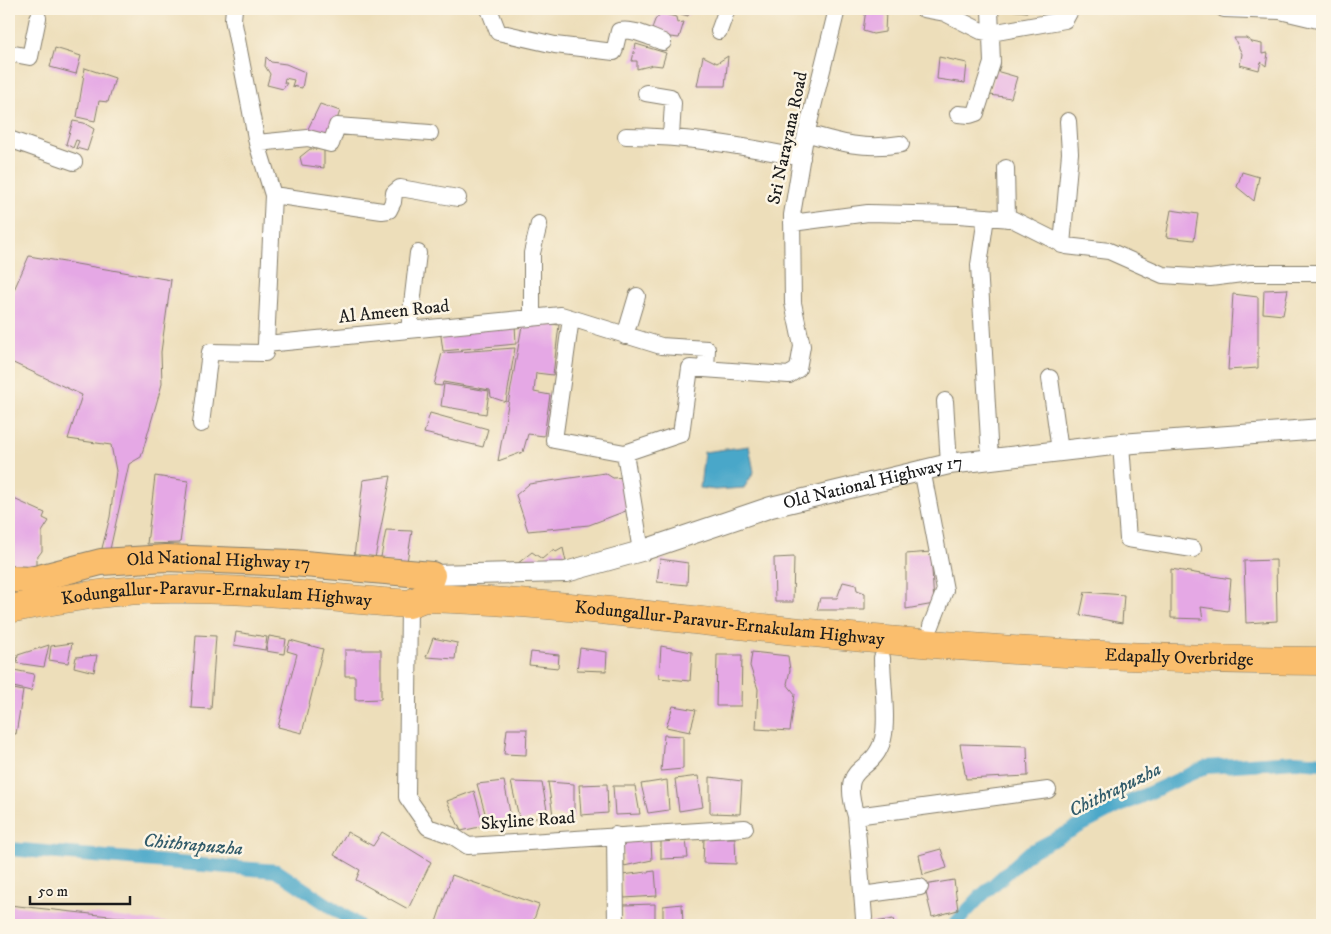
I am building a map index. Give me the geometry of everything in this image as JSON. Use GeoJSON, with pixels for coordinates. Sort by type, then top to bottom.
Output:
{"type":"FeatureCollection","features":[{"type":"Feature","properties":{"kind":"highway","name":"Kodungallur-Paravur-Ernakulam Highway"},"geometry":{"type":"LineString","coordinates":[[21,585],[101,579],[191,577],[411,591],[874,639],[1036,651]]}},
{"type":"Feature","properties":{"kind":"highway","name":"Kodungallur-Paravur-Ernakulam Highway"},"geometry":{"type":"LineString","coordinates":[[9,609],[73,598],[169,589],[422,592]]}},
{"type":"Feature","properties":{"kind":"highway","name":"Edapally Overbridge"},"geometry":{"type":"LineString","coordinates":[[1036,651],[1230,660],[1322,661]]}},
{"type":"Feature","properties":{"kind":"street"},"geometry":{"type":"LineString","coordinates":[[201,424],[210,352],[265,353],[266,344],[273,195],[257,143],[233,19],[234,9]]}},
{"type":"Feature","properties":{"kind":"street"},"geometry":{"type":"LineString","coordinates":[[490,9],[498,32],[555,45],[614,52],[619,31],[624,30],[662,42]]}},
{"type":"Feature","properties":{"kind":"street"},"geometry":{"type":"LineString","coordinates":[[719,32],[726,9]]}},
{"type":"Feature","properties":{"kind":"street","name":"Sri Narayana Road"},"geometry":{"type":"LineString","coordinates":[[624,453],[681,434],[690,368],[789,375],[798,369],[802,346],[793,303],[792,223],[806,133],[837,9]]}},
{"type":"Feature","properties":{"kind":"street"},"geometry":{"type":"LineString","coordinates":[[923,9],[945,13],[982,31],[991,33],[1065,20],[1070,9]]}},
{"type":"Feature","properties":{"kind":"street"},"geometry":{"type":"LineString","coordinates":[[958,114],[976,113],[992,62],[990,9]]}},
{"type":"Feature","properties":{"kind":"street"},"geometry":{"type":"LineString","coordinates":[[1224,9],[1280,11],[1322,21]]}},
{"type":"Feature","properties":{"kind":"street"},"geometry":{"type":"LineString","coordinates":[[9,53],[30,57],[38,18]]}},
{"type":"Feature","properties":{"kind":"street"},"geometry":{"type":"LineString","coordinates":[[646,93],[670,97],[673,103],[671,136]]}},
{"type":"Feature","properties":{"kind":"street"},"geometry":{"type":"LineString","coordinates":[[1062,245],[1070,153],[1068,121]]}},
{"type":"Feature","properties":{"kind":"street"},"geometry":{"type":"LineString","coordinates":[[257,143],[308,138],[331,144],[337,126],[430,133]]}},
{"type":"Feature","properties":{"kind":"street"},"geometry":{"type":"LineString","coordinates":[[806,133],[861,147],[881,148],[901,144]]}},
{"type":"Feature","properties":{"kind":"street"},"geometry":{"type":"LineString","coordinates":[[626,136],[671,136],[742,146],[802,158]]}},
{"type":"Feature","properties":{"kind":"street"},"geometry":{"type":"LineString","coordinates":[[9,139],[74,162]]}},
{"type":"Feature","properties":{"kind":"street"},"geometry":{"type":"LineString","coordinates":[[1006,168],[1008,218]]}},
{"type":"Feature","properties":{"kind":"street"},"geometry":{"type":"LineString","coordinates":[[273,195],[382,211],[389,210],[393,202],[394,193],[400,188],[458,198]]}},
{"type":"Feature","properties":{"kind":"street"},"geometry":{"type":"LineString","coordinates":[[792,223],[868,214],[1008,218],[1025,224],[1062,245],[1109,251],[1163,275],[1210,278],[1250,273],[1322,273]]}},
{"type":"Feature","properties":{"kind":"street"},"geometry":{"type":"LineString","coordinates":[[986,217],[979,265],[990,459]]}},
{"type":"Feature","properties":{"kind":"street"},"geometry":{"type":"LineString","coordinates":[[532,318],[532,253],[539,224]]}},
{"type":"Feature","properties":{"kind":"street"},"geometry":{"type":"LineString","coordinates":[[409,330],[418,253]]}},
{"type":"Feature","properties":{"kind":"street"},"geometry":{"type":"LineString","coordinates":[[625,336],[637,296]]}},
{"type":"Feature","properties":{"kind":"street","name":"Al Ameen Road"},"geometry":{"type":"LineString","coordinates":[[266,344],[561,315],[662,346],[707,349],[706,369]]}},
{"type":"Feature","properties":{"kind":"street"},"geometry":{"type":"LineString","coordinates":[[571,318],[554,440],[624,453],[641,551]]}},
{"type":"Feature","properties":{"kind":"street"},"geometry":{"type":"LineString","coordinates":[[1050,378],[1060,451]]}},
{"type":"Feature","properties":{"kind":"street"},"geometry":{"type":"LineString","coordinates":[[945,402],[949,464]]}},
{"type":"Feature","properties":{"kind":"street","name":"Old National Highway 17"},"geometry":{"type":"LineString","coordinates":[[422,592],[566,572],[641,551],[771,506],[871,484],[922,469],[949,464],[1121,444],[1322,429]]}},
{"type":"Feature","properties":{"kind":"street"},"geometry":{"type":"LineString","coordinates":[[1121,444],[1128,539],[1193,548]]}},
{"type":"Feature","properties":{"kind":"street"},"geometry":{"type":"LineString","coordinates":[[922,469],[945,590],[931,626]]}},
{"type":"Feature","properties":{"kind":"street","name":"Skyline Road"},"geometry":{"type":"LineString","coordinates":[[422,592],[408,797],[428,827],[453,836],[468,846],[746,828]]}},
{"type":"Feature","properties":{"kind":"street"},"geometry":{"type":"LineString","coordinates":[[864,918],[856,816],[850,797],[850,785],[855,772],[878,755],[884,737],[882,658]]}},
{"type":"Feature","properties":{"kind":"street"},"geometry":{"type":"LineString","coordinates":[[856,816],[1048,790]]}},
{"type":"Feature","properties":{"kind":"street"},"geometry":{"type":"LineString","coordinates":[[615,835],[616,925]]}},
{"type":"Feature","properties":{"kind":"street"},"geometry":{"type":"LineString","coordinates":[[862,895],[920,887]]}},
{"type":"Feature","properties":{"kind":"water"},"geometry":{"type":"Polygon","coordinates":[[[749,446],[754,472],[744,488],[715,490],[700,488],[704,452],[749,446]]]}},
{"type":"Feature","properties":{"kind":"building"},"geometry":{"type":"Polygon","coordinates":[[[663,9],[690,9],[688,16],[663,9]]]}},
{"type":"Feature","properties":{"kind":"building"},"geometry":{"type":"Polygon","coordinates":[[[866,9],[886,11],[885,32],[873,34],[863,31],[866,9]]]}},
{"type":"Feature","properties":{"kind":"building"},"geometry":{"type":"Polygon","coordinates":[[[998,9],[1027,9],[1027,12],[998,9]]]}},
{"type":"Feature","properties":{"kind":"building"},"geometry":{"type":"Polygon","coordinates":[[[661,13],[676,17],[677,23],[684,22],[679,38],[652,35],[655,31],[652,28],[655,20],[661,13]]]}},
{"type":"Feature","properties":{"kind":"building"},"geometry":{"type":"Polygon","coordinates":[[[1234,38],[1246,38],[1252,42],[1262,44],[1262,54],[1268,53],[1266,66],[1261,62],[1259,70],[1240,65],[1242,54],[1234,38]]]}},
{"type":"Feature","properties":{"kind":"building"},"geometry":{"type":"Polygon","coordinates":[[[636,44],[666,53],[662,66],[653,65],[637,69],[637,61],[632,61],[636,44]]]}},
{"type":"Feature","properties":{"kind":"building"},"geometry":{"type":"Polygon","coordinates":[[[55,48],[81,56],[76,74],[50,67],[55,48]]]}},
{"type":"Feature","properties":{"kind":"building"},"geometry":{"type":"Polygon","coordinates":[[[703,56],[717,63],[728,56],[725,86],[697,86],[703,56]]]}},
{"type":"Feature","properties":{"kind":"building"},"geometry":{"type":"Polygon","coordinates":[[[266,57],[271,62],[286,64],[305,72],[302,88],[292,86],[294,80],[285,78],[284,83],[287,83],[283,89],[267,85],[270,74],[265,66],[266,57]]]}},
{"type":"Feature","properties":{"kind":"building"},"geometry":{"type":"Polygon","coordinates":[[[939,57],[967,63],[965,83],[937,79],[939,57]]]}},
{"type":"Feature","properties":{"kind":"building"},"geometry":{"type":"Polygon","coordinates":[[[85,68],[115,78],[108,102],[99,101],[95,121],[77,117],[85,68]]]}},
{"type":"Feature","properties":{"kind":"building"},"geometry":{"type":"Polygon","coordinates":[[[996,71],[1017,77],[1011,98],[990,95],[996,71]]]}},
{"type":"Feature","properties":{"kind":"building"},"geometry":{"type":"Polygon","coordinates":[[[320,104],[340,111],[330,140],[306,133],[320,104]]]}},
{"type":"Feature","properties":{"kind":"building"},"geometry":{"type":"Polygon","coordinates":[[[73,121],[84,123],[94,129],[87,151],[76,148],[79,141],[76,140],[73,148],[66,144],[73,121]]]}},
{"type":"Feature","properties":{"kind":"building"},"geometry":{"type":"Polygon","coordinates":[[[310,149],[324,149],[324,168],[302,165],[300,157],[310,149]]]}},
{"type":"Feature","properties":{"kind":"building"},"geometry":{"type":"Polygon","coordinates":[[[1242,172],[1259,177],[1254,201],[1237,187],[1242,172]]]}},
{"type":"Feature","properties":{"kind":"building"},"geometry":{"type":"Polygon","coordinates":[[[1171,210],[1198,214],[1194,240],[1166,237],[1171,210]]]}},
{"type":"Feature","properties":{"kind":"building"},"geometry":{"type":"Polygon","coordinates":[[[29,256],[171,280],[161,352],[162,384],[141,457],[129,464],[109,554],[100,556],[110,517],[116,471],[111,445],[68,439],[82,395],[9,361],[9,301],[29,256]]]}},
{"type":"Feature","properties":{"kind":"building"},"geometry":{"type":"Polygon","coordinates":[[[1288,289],[1283,315],[1263,313],[1264,290],[1288,289]]]}},
{"type":"Feature","properties":{"kind":"building"},"geometry":{"type":"Polygon","coordinates":[[[1233,294],[1258,297],[1258,368],[1228,370],[1233,294]]]}},
{"type":"Feature","properties":{"kind":"building"},"geometry":{"type":"Polygon","coordinates":[[[523,320],[559,325],[553,375],[536,373],[534,392],[550,395],[544,436],[528,434],[523,452],[498,461],[523,320]]]}},
{"type":"Feature","properties":{"kind":"building"},"geometry":{"type":"Polygon","coordinates":[[[515,324],[516,344],[443,351],[440,329],[515,324]]]}},
{"type":"Feature","properties":{"kind":"building"},"geometry":{"type":"Polygon","coordinates":[[[515,348],[506,402],[491,397],[490,390],[443,382],[442,386],[434,385],[442,353],[515,348]]]}},
{"type":"Feature","properties":{"kind":"building"},"geometry":{"type":"Polygon","coordinates":[[[444,384],[489,391],[486,414],[441,406],[444,384]]]}},
{"type":"Feature","properties":{"kind":"building"},"geometry":{"type":"Polygon","coordinates":[[[430,413],[488,429],[483,447],[424,433],[430,413]]]}},
{"type":"Feature","properties":{"kind":"building"},"geometry":{"type":"Polygon","coordinates":[[[605,473],[613,478],[626,477],[631,509],[589,525],[528,531],[516,495],[529,484],[605,473]]]}},
{"type":"Feature","properties":{"kind":"building"},"geometry":{"type":"Polygon","coordinates":[[[155,476],[188,481],[180,543],[147,544],[155,476]]]}},
{"type":"Feature","properties":{"kind":"building"},"geometry":{"type":"Polygon","coordinates":[[[391,476],[375,558],[354,557],[363,480],[391,476]]]}},
{"type":"Feature","properties":{"kind":"building"},"geometry":{"type":"Polygon","coordinates":[[[14,499],[45,513],[43,518],[49,521],[42,532],[42,551],[36,559],[36,568],[9,573],[9,513],[14,499]]]}},
{"type":"Feature","properties":{"kind":"building"},"geometry":{"type":"Polygon","coordinates":[[[386,530],[412,531],[406,568],[375,558],[381,557],[386,530]]]}},
{"type":"Feature","properties":{"kind":"building"},"geometry":{"type":"Polygon","coordinates":[[[563,548],[566,562],[517,564],[532,552],[542,559],[554,549],[556,552],[563,548]]]}},
{"type":"Feature","properties":{"kind":"building"},"geometry":{"type":"Polygon","coordinates":[[[931,552],[934,604],[906,609],[906,554],[931,552]]]}},
{"type":"Feature","properties":{"kind":"building"},"geometry":{"type":"Polygon","coordinates":[[[794,557],[793,602],[775,602],[774,558],[794,557]]]}},
{"type":"Feature","properties":{"kind":"building"},"geometry":{"type":"Polygon","coordinates":[[[660,559],[688,563],[687,585],[657,582],[660,559]]]}},
{"type":"Feature","properties":{"kind":"building"},"geometry":{"type":"Polygon","coordinates":[[[1276,560],[1277,621],[1246,623],[1244,561],[1276,560]]]}},
{"type":"Feature","properties":{"kind":"building"},"geometry":{"type":"Polygon","coordinates":[[[1171,569],[1231,579],[1228,611],[1201,607],[1203,619],[1171,618],[1171,569]]]}},
{"type":"Feature","properties":{"kind":"building"},"geometry":{"type":"Polygon","coordinates":[[[843,582],[856,585],[857,590],[865,593],[865,610],[817,610],[820,598],[837,598],[843,582]]]}},
{"type":"Feature","properties":{"kind":"building"},"geometry":{"type":"Polygon","coordinates":[[[1085,592],[1124,595],[1122,623],[1080,615],[1085,592]]]}},
{"type":"Feature","properties":{"kind":"building"},"geometry":{"type":"Polygon","coordinates":[[[236,632],[267,637],[265,650],[234,645],[236,632]]]}},
{"type":"Feature","properties":{"kind":"building"},"geometry":{"type":"Polygon","coordinates":[[[196,635],[216,636],[211,709],[191,708],[196,635]]]}},
{"type":"Feature","properties":{"kind":"building"},"geometry":{"type":"Polygon","coordinates":[[[269,636],[286,639],[284,654],[266,651],[269,636]]]}},
{"type":"Feature","properties":{"kind":"building"},"geometry":{"type":"Polygon","coordinates":[[[433,638],[457,643],[455,659],[426,657],[433,638]]]}},
{"type":"Feature","properties":{"kind":"building"},"geometry":{"type":"Polygon","coordinates":[[[290,640],[323,649],[302,733],[278,727],[297,654],[287,651],[290,640]]]}},
{"type":"Feature","properties":{"kind":"building"},"geometry":{"type":"Polygon","coordinates":[[[72,643],[68,663],[49,660],[51,646],[72,643]]]}},
{"type":"Feature","properties":{"kind":"building"},"geometry":{"type":"Polygon","coordinates":[[[49,645],[44,667],[17,663],[18,655],[49,645]]]}},
{"type":"Feature","properties":{"kind":"building"},"geometry":{"type":"Polygon","coordinates":[[[661,646],[692,652],[690,681],[659,678],[661,646]]]}},
{"type":"Feature","properties":{"kind":"building"},"geometry":{"type":"Polygon","coordinates":[[[580,648],[607,652],[606,671],[577,670],[580,648]]]}},
{"type":"Feature","properties":{"kind":"building"},"geometry":{"type":"Polygon","coordinates":[[[345,650],[381,650],[381,699],[355,700],[355,676],[345,676],[345,650]]]}},
{"type":"Feature","properties":{"kind":"building"},"geometry":{"type":"Polygon","coordinates":[[[531,652],[559,655],[558,668],[529,665],[531,652]]]}},
{"type":"Feature","properties":{"kind":"building"},"geometry":{"type":"Polygon","coordinates":[[[752,652],[788,656],[790,670],[787,684],[795,694],[790,731],[756,729],[758,689],[750,666],[752,652]]]}},
{"type":"Feature","properties":{"kind":"building"},"geometry":{"type":"Polygon","coordinates":[[[97,655],[94,672],[74,667],[76,657],[97,655]]]}},
{"type":"Feature","properties":{"kind":"building"},"geometry":{"type":"Polygon","coordinates":[[[717,655],[742,655],[741,706],[716,706],[717,655]]]}},
{"type":"Feature","properties":{"kind":"building"},"geometry":{"type":"Polygon","coordinates":[[[9,669],[34,674],[31,691],[9,686],[9,669]]]}},
{"type":"Feature","properties":{"kind":"building"},"geometry":{"type":"Polygon","coordinates":[[[9,688],[23,691],[16,734],[9,733],[9,688]]]}},
{"type":"Feature","properties":{"kind":"building"},"geometry":{"type":"Polygon","coordinates":[[[673,706],[696,710],[690,732],[666,727],[673,706]]]}},
{"type":"Feature","properties":{"kind":"building"},"geometry":{"type":"Polygon","coordinates":[[[507,729],[527,729],[526,755],[504,754],[507,729]]]}},
{"type":"Feature","properties":{"kind":"building"},"geometry":{"type":"Polygon","coordinates":[[[664,735],[683,736],[683,769],[661,771],[664,735]]]}},
{"type":"Feature","properties":{"kind":"building"},"geometry":{"type":"Polygon","coordinates":[[[960,744],[1027,746],[1028,776],[966,779],[960,744]]]}},
{"type":"Feature","properties":{"kind":"building"},"geometry":{"type":"Polygon","coordinates":[[[698,776],[703,807],[679,811],[675,779],[698,776]]]}},
{"type":"Feature","properties":{"kind":"building"},"geometry":{"type":"Polygon","coordinates":[[[710,777],[742,781],[740,814],[710,813],[710,777]]]}},
{"type":"Feature","properties":{"kind":"building"},"geometry":{"type":"Polygon","coordinates":[[[667,780],[669,810],[648,813],[641,784],[667,780]]]}},
{"type":"Feature","properties":{"kind":"building"},"geometry":{"type":"Polygon","coordinates":[[[504,781],[511,818],[488,824],[477,784],[504,781]]]}},
{"type":"Feature","properties":{"kind":"building"},"geometry":{"type":"Polygon","coordinates":[[[511,782],[542,783],[548,815],[520,822],[511,782]]]}},
{"type":"Feature","properties":{"kind":"building"},"geometry":{"type":"Polygon","coordinates":[[[548,782],[574,784],[574,818],[553,815],[548,782]]]}},
{"type":"Feature","properties":{"kind":"building"},"geometry":{"type":"Polygon","coordinates":[[[607,784],[608,813],[581,815],[579,785],[607,784]]]}},
{"type":"Feature","properties":{"kind":"building"},"geometry":{"type":"Polygon","coordinates":[[[613,786],[635,786],[640,814],[615,815],[613,786]]]}},
{"type":"Feature","properties":{"kind":"building"},"geometry":{"type":"Polygon","coordinates":[[[474,791],[484,826],[461,831],[447,801],[474,791]]]}},
{"type":"Feature","properties":{"kind":"building"},"geometry":{"type":"Polygon","coordinates":[[[347,832],[373,846],[382,832],[431,862],[408,909],[356,880],[360,870],[334,855],[347,832]]]}},
{"type":"Feature","properties":{"kind":"building"},"geometry":{"type":"Polygon","coordinates":[[[704,838],[735,838],[736,864],[703,863],[704,838]]]}},
{"type":"Feature","properties":{"kind":"building"},"geometry":{"type":"Polygon","coordinates":[[[661,839],[686,839],[688,858],[661,859],[661,839]]]}},
{"type":"Feature","properties":{"kind":"building"},"geometry":{"type":"Polygon","coordinates":[[[623,841],[651,841],[652,860],[624,866],[623,841]]]}},
{"type":"Feature","properties":{"kind":"building"},"geometry":{"type":"Polygon","coordinates":[[[941,849],[947,868],[923,875],[919,855],[941,849]]]}},
{"type":"Feature","properties":{"kind":"building"},"geometry":{"type":"Polygon","coordinates":[[[655,871],[657,896],[624,898],[622,875],[655,871]]]}},
{"type":"Feature","properties":{"kind":"building"},"geometry":{"type":"Polygon","coordinates":[[[452,875],[539,905],[532,925],[435,925],[452,875]]]}},
{"type":"Feature","properties":{"kind":"building"},"geometry":{"type":"Polygon","coordinates":[[[954,880],[958,910],[932,917],[924,885],[954,880]]]}},
{"type":"Feature","properties":{"kind":"building"},"geometry":{"type":"Polygon","coordinates":[[[655,904],[655,925],[623,925],[624,905],[655,904]]]}},
{"type":"Feature","properties":{"kind":"building"},"geometry":{"type":"Polygon","coordinates":[[[682,904],[683,925],[663,925],[663,906],[682,904]]]}},
{"type":"Feature","properties":{"kind":"building"},"geometry":{"type":"Polygon","coordinates":[[[9,905],[182,924],[182,925],[9,925],[9,905]]]}},
{"type":"Feature","properties":{"kind":"building"},"geometry":{"type":"Polygon","coordinates":[[[893,919],[895,925],[863,924],[893,919]]]}},
{"type":"Feature","properties":{"kind":"waterway","name":"Chithrapuzha"},"geometry":{"type":"LineString","coordinates":[[954,925],[980,897],[1030,852],[1109,811],[1206,767],[1295,761],[1322,763]]}},
{"type":"Feature","properties":{"kind":"waterway","name":"Chithrapuzha"},"geometry":{"type":"LineString","coordinates":[[9,849],[277,871],[358,925]]}}]}
